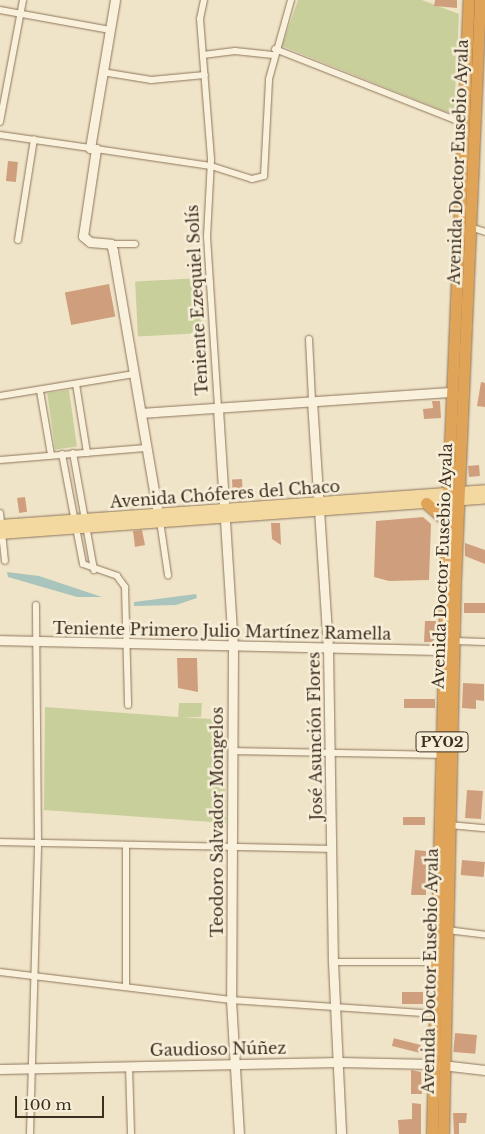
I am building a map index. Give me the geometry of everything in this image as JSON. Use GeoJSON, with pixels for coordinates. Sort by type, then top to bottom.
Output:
{"type":"FeatureCollection","features":[{"type":"Feature","properties":{"kind":"highway","name":"Avenida Doctor Eusebio Ayala"},"geometry":{"type":"LineString","coordinates":[[443,1134],[434,1014],[447,755],[455,641],[452,392],[459,223],[464,123],[476,99],[469,0]]}},
{"type":"Feature","properties":{"kind":"highway","name":"Avenida Doctor Eusebio Ayala"},"geometry":{"type":"LineString","coordinates":[[447,755],[444,650],[448,522],[453,496],[470,292],[480,0]]}},
{"type":"Feature","properties":{"kind":"highway"},"geometry":{"type":"LineString","coordinates":[[457,290],[470,292]]}},
{"type":"Feature","properties":{"kind":"highway"},"geometry":{"type":"LineString","coordinates":[[426,503],[448,522]]}},
{"type":"Feature","properties":{"kind":"highway","name":"Avenida Doctor Eusebio Ayala"},"geometry":{"type":"LineString","coordinates":[[432,1134],[447,930],[445,824]]}},
{"type":"Feature","properties":{"kind":"main road"},"geometry":{"type":"LineString","coordinates":[[453,496],[485,490]]}},
{"type":"Feature","properties":{"kind":"main road"},"geometry":{"type":"LineString","coordinates":[[453,496],[485,498]]}},
{"type":"Feature","properties":{"kind":"main road","name":"Avenida Chóferes del Chaco"},"geometry":{"type":"LineString","coordinates":[[320,507],[426,503],[453,496]]}},
{"type":"Feature","properties":{"kind":"main road","name":"Avenida Chóferes del Chaco"},"geometry":{"type":"LineString","coordinates":[[1,529],[453,496]]}},
{"type":"Feature","properties":{"kind":"street"},"geometry":{"type":"LineString","coordinates":[[0,122],[23,0]]}},
{"type":"Feature","properties":{"kind":"street"},"geometry":{"type":"LineString","coordinates":[[115,0],[102,72],[83,236],[90,242],[135,244]]}},
{"type":"Feature","properties":{"kind":"street","name":"Teniente Ezequiel Solís"},"geometry":{"type":"LineString","coordinates":[[204,0],[200,19],[211,166],[206,236],[226,514]]}},
{"type":"Feature","properties":{"kind":"street"},"geometry":{"type":"LineString","coordinates":[[0,135],[211,166],[260,179],[266,172],[274,52],[291,0]]}},
{"type":"Feature","properties":{"kind":"street"},"geometry":{"type":"LineString","coordinates":[[0,10],[110,30]]}},
{"type":"Feature","properties":{"kind":"street"},"geometry":{"type":"LineString","coordinates":[[204,55],[235,51],[274,52],[476,128]]}},
{"type":"Feature","properties":{"kind":"street"},"geometry":{"type":"LineString","coordinates":[[102,72],[151,80],[205,75]]}},
{"type":"Feature","properties":{"kind":"street"},"geometry":{"type":"LineString","coordinates":[[18,240],[34,139]]}},
{"type":"Feature","properties":{"kind":"street"},"geometry":{"type":"LineString","coordinates":[[459,223],[485,232]]}},
{"type":"Feature","properties":{"kind":"street"},"geometry":{"type":"LineString","coordinates":[[111,244],[168,575]]}},
{"type":"Feature","properties":{"kind":"street","name":"José Asunción Flores"},"geometry":{"type":"LineString","coordinates":[[309,339],[328,648],[333,962],[341,1134]]}},
{"type":"Feature","properties":{"kind":"street"},"geometry":{"type":"LineString","coordinates":[[0,396],[40,391],[134,374]]}},
{"type":"Feature","properties":{"kind":"street"},"geometry":{"type":"LineString","coordinates":[[76,384],[86,453]]}},
{"type":"Feature","properties":{"kind":"street"},"geometry":{"type":"LineString","coordinates":[[40,391],[50,455]]}},
{"type":"Feature","properties":{"kind":"street"},"geometry":{"type":"LineString","coordinates":[[141,413],[452,392]]}},
{"type":"Feature","properties":{"kind":"street"},"geometry":{"type":"LineString","coordinates":[[0,460],[146,448]]}},
{"type":"Feature","properties":{"kind":"street"},"geometry":{"type":"LineString","coordinates":[[73,453],[85,567],[113,574],[124,583],[128,644],[128,705]]}},
{"type":"Feature","properties":{"kind":"street"},"geometry":{"type":"LineString","coordinates":[[62,454],[94,570]]}},
{"type":"Feature","properties":{"kind":"street"},"geometry":{"type":"LineString","coordinates":[[0,513],[5,561]]}},
{"type":"Feature","properties":{"kind":"street","name":"Teodoro Salvador Mongelos"},"geometry":{"type":"LineString","coordinates":[[226,514],[233,645],[231,1000],[237,1063],[239,1134]]}},
{"type":"Feature","properties":{"kind":"street"},"geometry":{"type":"LineString","coordinates":[[30,1134],[29,1068],[35,976],[38,842],[36,605]]}},
{"type":"Feature","properties":{"kind":"street","name":"Teniente Primero Julio Martínez Ramella"},"geometry":{"type":"LineString","coordinates":[[0,640],[37,643],[444,650]]}},
{"type":"Feature","properties":{"kind":"street"},"geometry":{"type":"LineString","coordinates":[[455,641],[485,642]]}},
{"type":"Feature","properties":{"kind":"street"},"geometry":{"type":"LineString","coordinates":[[233,751],[447,755]]}},
{"type":"Feature","properties":{"kind":"street"},"geometry":{"type":"LineString","coordinates":[[445,824],[485,828]]}},
{"type":"Feature","properties":{"kind":"street"},"geometry":{"type":"LineString","coordinates":[[0,842],[332,849]]}},
{"type":"Feature","properties":{"kind":"street"},"geometry":{"type":"LineString","coordinates":[[126,845],[126,987]]}},
{"type":"Feature","properties":{"kind":"street"},"geometry":{"type":"LineString","coordinates":[[447,930],[485,935]]}},
{"type":"Feature","properties":{"kind":"street"},"geometry":{"type":"LineString","coordinates":[[333,962],[436,962]]}},
{"type":"Feature","properties":{"kind":"street"},"geometry":{"type":"LineString","coordinates":[[0,972],[231,1000],[434,1014]]}},
{"type":"Feature","properties":{"kind":"street","name":"Gaudioso Núñez"},"geometry":{"type":"LineString","coordinates":[[0,1069],[339,1062],[438,1064],[485,1070]]}},
{"type":"Feature","properties":{"kind":"street"},"geometry":{"type":"LineString","coordinates":[[129,1066],[131,1134]]}},
{"type":"Feature","properties":{"kind":"green space"},"geometry":{"type":"Polygon","coordinates":[[[298,0],[422,0],[459,14],[454,115],[282,46],[298,0]]]}},
{"type":"Feature","properties":{"kind":"green space"},"geometry":{"type":"Polygon","coordinates":[[[201,278],[204,333],[138,336],[135,281],[201,278]]]}},
{"type":"Feature","properties":{"kind":"green space"},"geometry":{"type":"Polygon","coordinates":[[[69,390],[77,446],[55,450],[47,393],[69,390]]]}},
{"type":"Feature","properties":{"kind":"green space"},"geometry":{"type":"Polygon","coordinates":[[[179,703],[202,703],[201,717],[182,717],[225,720],[226,823],[44,810],[45,707],[178,717],[179,703]]]}},
{"type":"Feature","properties":{"kind":"water"},"geometry":{"type":"Polygon","coordinates":[[[7,572],[39,576],[102,597],[77,597],[8,577],[7,572]]]}},
{"type":"Feature","properties":{"kind":"water"},"geometry":{"type":"Polygon","coordinates":[[[196,594],[197,598],[176,605],[134,606],[134,602],[196,594]]]}},
{"type":"Feature","properties":{"kind":"building"},"geometry":{"type":"Polygon","coordinates":[[[435,0],[457,0],[457,8],[434,6],[435,0]]]}},
{"type":"Feature","properties":{"kind":"building"},"geometry":{"type":"Polygon","coordinates":[[[8,161],[18,162],[16,182],[6,181],[8,161]]]}},
{"type":"Feature","properties":{"kind":"building"},"geometry":{"type":"Polygon","coordinates":[[[109,284],[115,316],[71,325],[65,293],[109,284]]]}},
{"type":"Feature","properties":{"kind":"building"},"geometry":{"type":"Polygon","coordinates":[[[481,382],[485,383],[485,407],[477,406],[481,382]]]}},
{"type":"Feature","properties":{"kind":"building"},"geometry":{"type":"Polygon","coordinates":[[[432,401],[440,401],[441,418],[424,419],[423,409],[433,408],[432,401]]]}},
{"type":"Feature","properties":{"kind":"building"},"geometry":{"type":"Polygon","coordinates":[[[479,465],[480,476],[469,477],[468,466],[479,465]]]}},
{"type":"Feature","properties":{"kind":"building"},"geometry":{"type":"Polygon","coordinates":[[[242,479],[243,497],[233,497],[232,480],[242,479]]]}},
{"type":"Feature","properties":{"kind":"building"},"geometry":{"type":"Polygon","coordinates":[[[25,497],[27,512],[19,513],[17,498],[25,497]]]}},
{"type":"Feature","properties":{"kind":"building"},"geometry":{"type":"Polygon","coordinates":[[[423,517],[431,524],[429,580],[389,581],[374,577],[376,521],[423,517]]]}},
{"type":"Feature","properties":{"kind":"building"},"geometry":{"type":"Polygon","coordinates":[[[271,523],[280,523],[281,545],[272,539],[271,523]]]}},
{"type":"Feature","properties":{"kind":"building"},"geometry":{"type":"Polygon","coordinates":[[[142,530],[145,545],[135,547],[133,531],[142,530]]]}},
{"type":"Feature","properties":{"kind":"building"},"geometry":{"type":"Polygon","coordinates":[[[465,543],[485,550],[485,564],[465,556],[465,543]]]}},
{"type":"Feature","properties":{"kind":"building"},"geometry":{"type":"Polygon","coordinates":[[[464,603],[485,603],[485,613],[464,613],[464,603]]]}},
{"type":"Feature","properties":{"kind":"building"},"geometry":{"type":"Polygon","coordinates":[[[425,621],[436,621],[436,638],[432,642],[424,642],[425,621]]]}},
{"type":"Feature","properties":{"kind":"building"},"geometry":{"type":"Polygon","coordinates":[[[177,658],[197,658],[198,692],[178,688],[177,658]]]}},
{"type":"Feature","properties":{"kind":"building"},"geometry":{"type":"Polygon","coordinates":[[[463,683],[484,684],[484,701],[476,700],[476,709],[462,708],[463,683]]]}},
{"type":"Feature","properties":{"kind":"building"},"geometry":{"type":"Polygon","coordinates":[[[404,699],[435,699],[435,708],[404,708],[404,699]]]}},
{"type":"Feature","properties":{"kind":"building"},"geometry":{"type":"Polygon","coordinates":[[[467,790],[483,791],[481,819],[465,818],[467,790]]]}},
{"type":"Feature","properties":{"kind":"building"},"geometry":{"type":"Polygon","coordinates":[[[403,817],[425,817],[425,825],[403,825],[403,817]]]}},
{"type":"Feature","properties":{"kind":"building"},"geometry":{"type":"Polygon","coordinates":[[[415,850],[426,851],[426,895],[411,895],[415,850]]]}},
{"type":"Feature","properties":{"kind":"building"},"geometry":{"type":"Polygon","coordinates":[[[462,860],[485,862],[484,877],[461,875],[462,860]]]}},
{"type":"Feature","properties":{"kind":"building"},"geometry":{"type":"Polygon","coordinates":[[[402,992],[423,992],[423,1004],[402,1004],[402,992]]]}},
{"type":"Feature","properties":{"kind":"building"},"geometry":{"type":"Polygon","coordinates":[[[455,1033],[477,1035],[475,1054],[453,1052],[455,1033]]]}},
{"type":"Feature","properties":{"kind":"building"},"geometry":{"type":"Polygon","coordinates":[[[394,1038],[421,1045],[419,1053],[392,1046],[394,1038]]]}},
{"type":"Feature","properties":{"kind":"building"},"geometry":{"type":"Polygon","coordinates":[[[411,1070],[421,1072],[422,1094],[411,1094],[411,1070]]]}},
{"type":"Feature","properties":{"kind":"building"},"geometry":{"type":"Polygon","coordinates":[[[412,1103],[421,1104],[421,1134],[399,1134],[398,1120],[412,1119],[412,1103]]]}},
{"type":"Feature","properties":{"kind":"building"},"geometry":{"type":"Polygon","coordinates":[[[453,1113],[467,1113],[466,1123],[459,1123],[459,1134],[454,1134],[453,1113]]]}}]}
